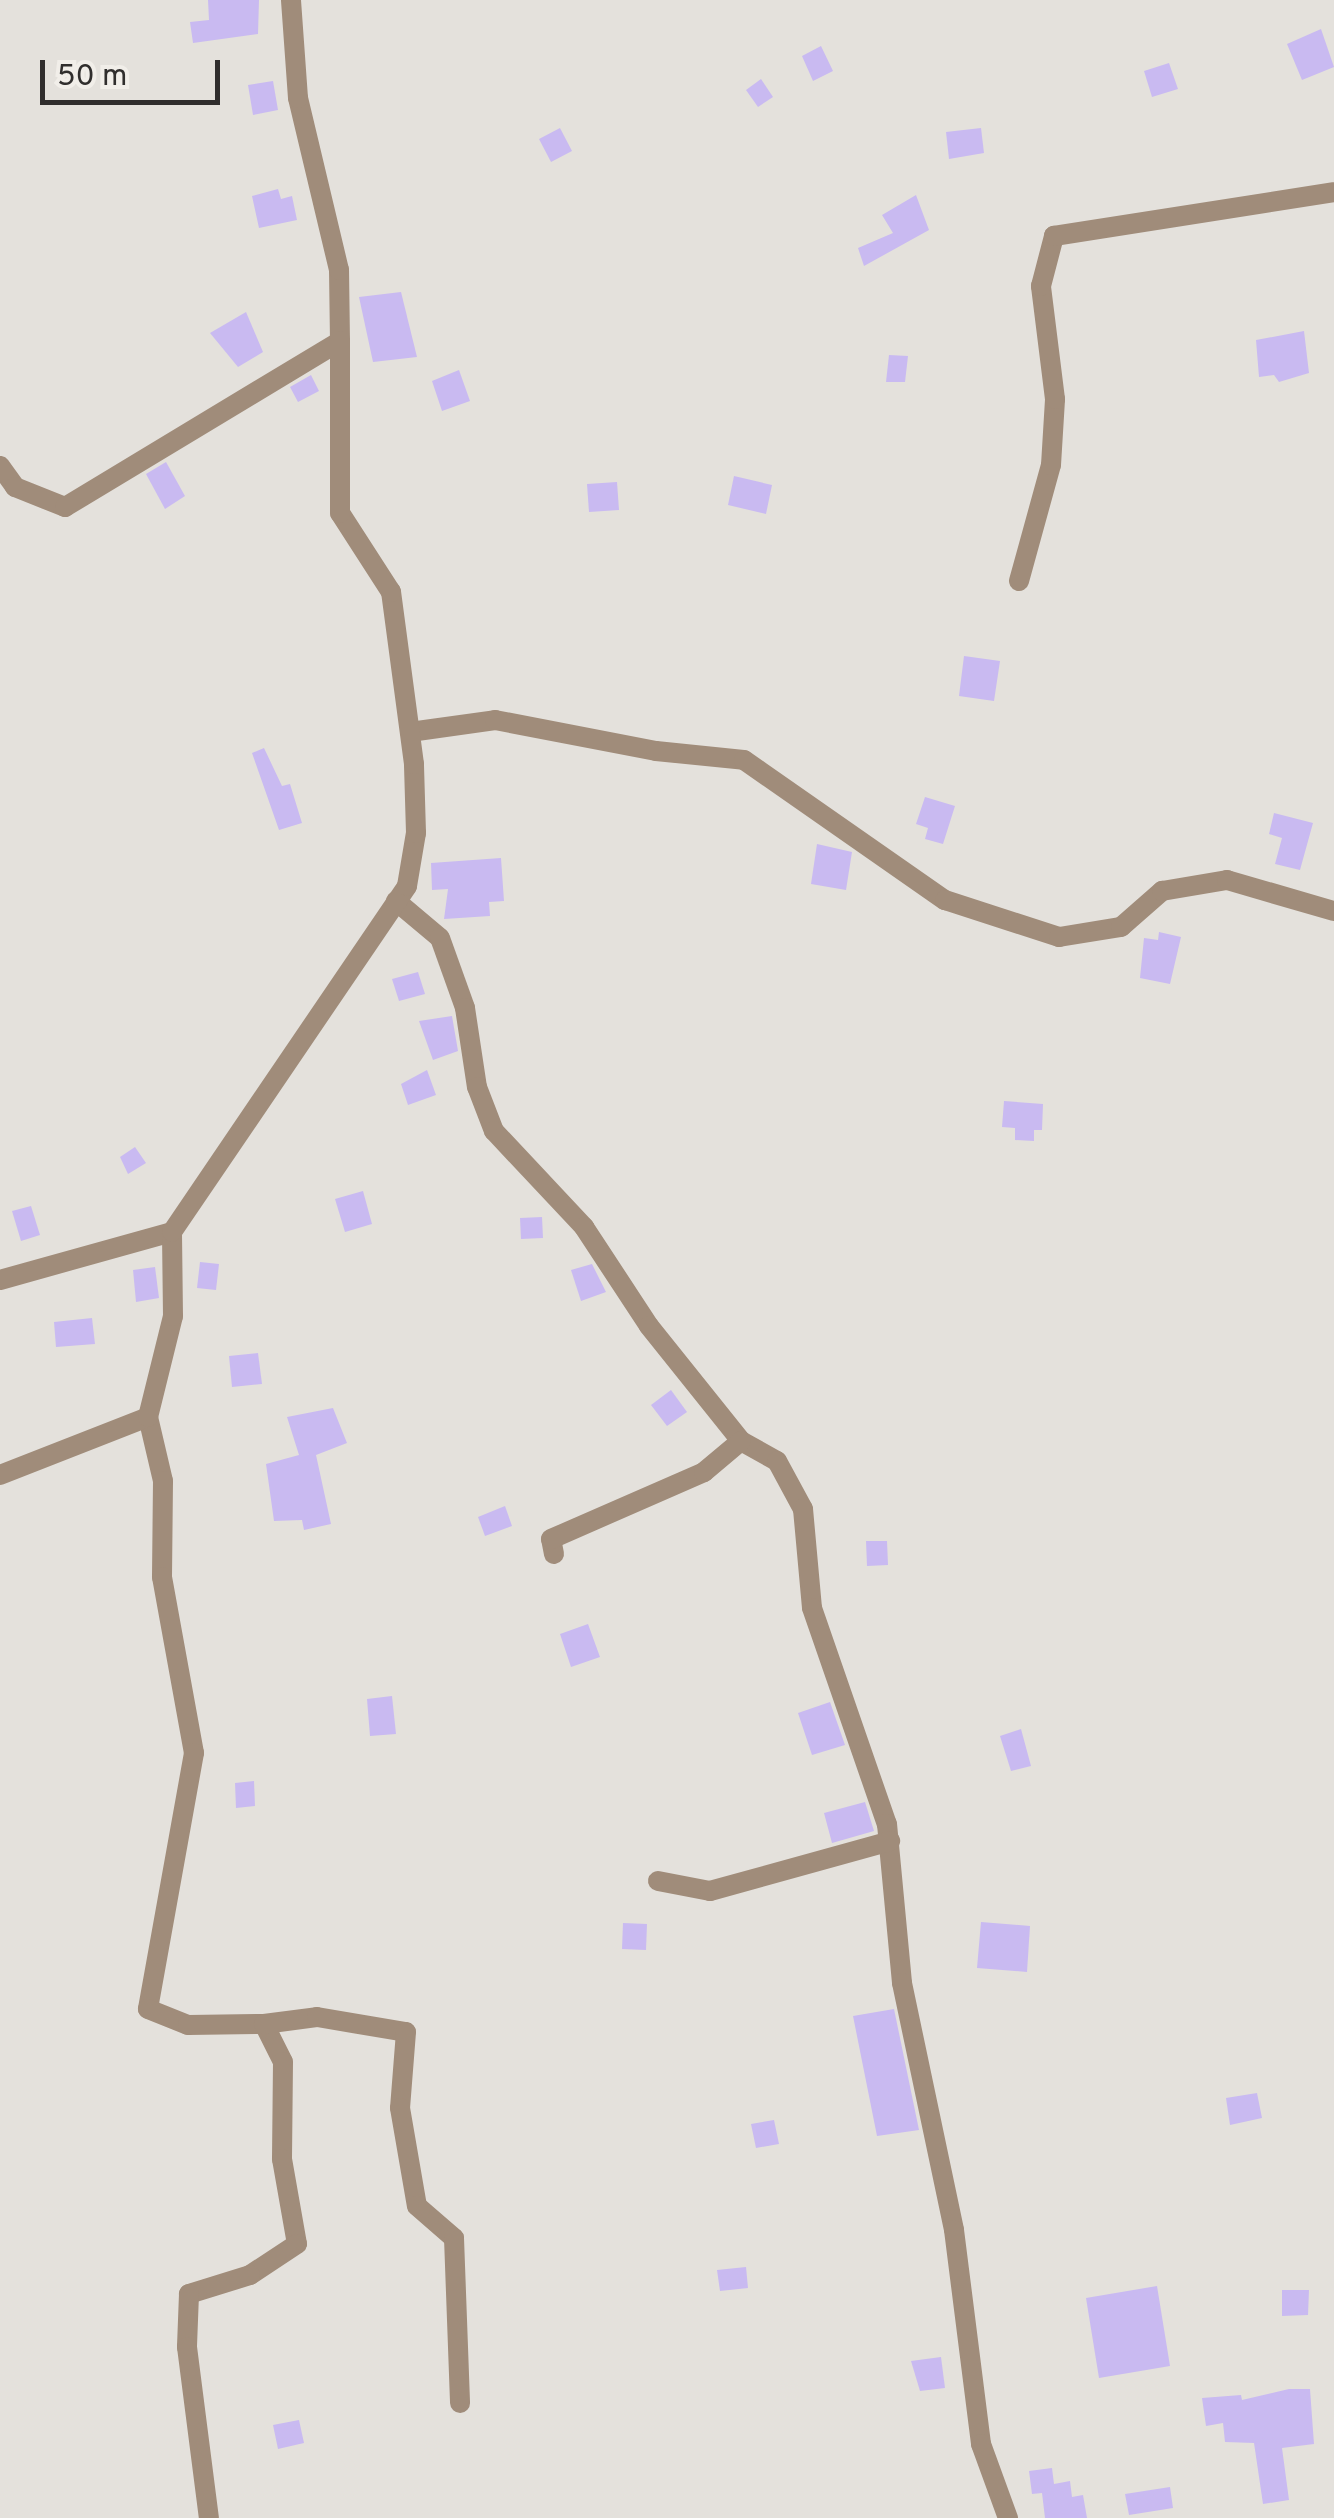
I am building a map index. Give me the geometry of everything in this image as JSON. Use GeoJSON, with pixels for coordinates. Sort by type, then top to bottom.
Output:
{"type":"FeatureCollection","features":[{"type":"Feature","properties":{"kind":"street"},"geometry":{"type":"LineString","coordinates":[[291,0],[298,98],[339,270],[340,513],[390,592],[410,732],[416,834],[407,886],[172,1232],[173,1316],[148,1417],[163,1482],[162,1577],[194,1753],[148,2008],[188,2025],[264,2024],[316,2016],[406,2032],[400,2108],[417,2206],[454,2238],[460,2403]]}},
{"type":"Feature","properties":{"kind":"street"},"geometry":{"type":"LineString","coordinates":[[1019,580],[1051,465],[1055,399],[1041,286],[1054,236],[1334,192]]}},
{"type":"Feature","properties":{"kind":"street"},"geometry":{"type":"LineString","coordinates":[[0,466],[8,492],[65,506],[340,340]]}},
{"type":"Feature","properties":{"kind":"street"},"geometry":{"type":"LineString","coordinates":[[410,732],[495,720],[656,751],[744,760],[946,900],[1059,938],[1121,927],[1162,891],[1227,880],[1334,911]]}},
{"type":"Feature","properties":{"kind":"street"},"geometry":{"type":"LineString","coordinates":[[396,901],[440,938],[465,1008],[477,1087],[494,1131],[584,1227],[649,1326],[741,1441],[778,1461],[803,1509],[812,1608],[890,1841],[902,1983],[954,2230],[981,2444],[1008,2518]]}},
{"type":"Feature","properties":{"kind":"street"},"geometry":{"type":"LineString","coordinates":[[0,1280],[172,1232]]}},
{"type":"Feature","properties":{"kind":"street"},"geometry":{"type":"LineString","coordinates":[[0,1475],[148,1417]]}},
{"type":"Feature","properties":{"kind":"street"},"geometry":{"type":"LineString","coordinates":[[554,1554],[550,1539],[704,1472],[741,1441]]}},
{"type":"Feature","properties":{"kind":"street"},"geometry":{"type":"LineString","coordinates":[[658,1881],[710,1892],[890,1841]]}},
{"type":"Feature","properties":{"kind":"street"},"geometry":{"type":"LineString","coordinates":[[209,2518],[187,2346],[189,2294],[250,2276],[297,2244],[282,2159],[283,2062],[264,2024]]}},
{"type":"Feature","properties":{"kind":"building"},"geometry":{"type":"Polygon","coordinates":[[[208,0],[259,0],[258,34],[193,43],[190,22],[209,20],[208,0]]]}},
{"type":"Feature","properties":{"kind":"building"},"geometry":{"type":"Polygon","coordinates":[[[1321,29],[1334,67],[1302,80],[1287,44],[1321,29]]]}},
{"type":"Feature","properties":{"kind":"building"},"geometry":{"type":"Polygon","coordinates":[[[821,46],[833,71],[813,81],[802,56],[821,46]]]}},
{"type":"Feature","properties":{"kind":"building"},"geometry":{"type":"Polygon","coordinates":[[[1169,63],[1178,89],[1152,97],[1144,71],[1169,63]]]}},
{"type":"Feature","properties":{"kind":"building"},"geometry":{"type":"Polygon","coordinates":[[[761,79],[773,97],[758,107],[746,90],[761,79]]]}},
{"type":"Feature","properties":{"kind":"building"},"geometry":{"type":"Polygon","coordinates":[[[273,81],[278,110],[253,115],[248,85],[273,81]]]}},
{"type":"Feature","properties":{"kind":"building"},"geometry":{"type":"Polygon","coordinates":[[[560,128],[572,151],[551,162],[539,139],[560,128]]]}},
{"type":"Feature","properties":{"kind":"building"},"geometry":{"type":"Polygon","coordinates":[[[981,128],[984,153],[949,159],[946,132],[981,128]]]}},
{"type":"Feature","properties":{"kind":"building"},"geometry":{"type":"Polygon","coordinates":[[[278,189],[281,199],[292,196],[297,220],[259,228],[252,196],[278,189]]]}},
{"type":"Feature","properties":{"kind":"building"},"geometry":{"type":"Polygon","coordinates":[[[916,195],[929,230],[864,266],[858,248],[893,233],[882,215],[916,195]]]}},
{"type":"Feature","properties":{"kind":"building"},"geometry":{"type":"Polygon","coordinates":[[[401,292],[417,357],[373,362],[359,297],[401,292]]]}},
{"type":"Feature","properties":{"kind":"building"},"geometry":{"type":"Polygon","coordinates":[[[246,312],[263,352],[238,367],[210,333],[246,312]]]}},
{"type":"Feature","properties":{"kind":"building"},"geometry":{"type":"Polygon","coordinates":[[[1304,331],[1309,373],[1279,382],[1274,375],[1259,377],[1256,340],[1304,331]]]}},
{"type":"Feature","properties":{"kind":"building"},"geometry":{"type":"Polygon","coordinates":[[[889,355],[908,356],[905,382],[886,382],[889,355]]]}},
{"type":"Feature","properties":{"kind":"building"},"geometry":{"type":"Polygon","coordinates":[[[459,370],[470,401],[442,411],[432,381],[459,370]]]}},
{"type":"Feature","properties":{"kind":"building"},"geometry":{"type":"Polygon","coordinates":[[[311,375],[319,391],[298,402],[290,387],[311,375]]]}},
{"type":"Feature","properties":{"kind":"building"},"geometry":{"type":"Polygon","coordinates":[[[166,462],[185,496],[165,509],[146,474],[166,462]]]}},
{"type":"Feature","properties":{"kind":"building"},"geometry":{"type":"Polygon","coordinates":[[[734,476],[772,485],[766,514],[728,505],[734,476]]]}},
{"type":"Feature","properties":{"kind":"building"},"geometry":{"type":"Polygon","coordinates":[[[617,482],[619,510],[589,512],[587,484],[617,482]]]}},
{"type":"Feature","properties":{"kind":"building"},"geometry":{"type":"Polygon","coordinates":[[[964,656],[1000,661],[994,701],[959,696],[964,656]]]}},
{"type":"Feature","properties":{"kind":"building"},"geometry":{"type":"Polygon","coordinates":[[[264,748],[282,786],[290,784],[302,823],[279,830],[252,753],[264,748]]]}},
{"type":"Feature","properties":{"kind":"building"},"geometry":{"type":"Polygon","coordinates":[[[925,797],[955,806],[943,844],[925,839],[928,828],[916,824],[925,797]]]}},
{"type":"Feature","properties":{"kind":"building"},"geometry":{"type":"Polygon","coordinates":[[[1274,813],[1313,823],[1300,870],[1275,864],[1282,838],[1269,834],[1274,813]]]}},
{"type":"Feature","properties":{"kind":"building"},"geometry":{"type":"Polygon","coordinates":[[[817,844],[852,852],[846,890],[811,884],[817,844]]]}},
{"type":"Feature","properties":{"kind":"building"},"geometry":{"type":"Polygon","coordinates":[[[501,858],[504,901],[489,902],[490,916],[444,919],[448,889],[432,890],[431,863],[501,858]]]}},
{"type":"Feature","properties":{"kind":"building"},"geometry":{"type":"Polygon","coordinates":[[[1159,932],[1181,937],[1170,984],[1140,978],[1144,938],[1158,940],[1159,932]]]}},
{"type":"Feature","properties":{"kind":"building"},"geometry":{"type":"Polygon","coordinates":[[[418,972],[425,994],[399,1001],[392,979],[418,972]]]}},
{"type":"Feature","properties":{"kind":"building"},"geometry":{"type":"Polygon","coordinates":[[[452,1016],[458,1051],[433,1060],[419,1021],[452,1016]]]}},
{"type":"Feature","properties":{"kind":"building"},"geometry":{"type":"Polygon","coordinates":[[[427,1070],[436,1095],[408,1105],[401,1084],[427,1070]]]}},
{"type":"Feature","properties":{"kind":"building"},"geometry":{"type":"Polygon","coordinates":[[[1004,1101],[1043,1104],[1042,1130],[1034,1130],[1034,1141],[1015,1140],[1015,1128],[1002,1127],[1004,1101]]]}},
{"type":"Feature","properties":{"kind":"building"},"geometry":{"type":"Polygon","coordinates":[[[135,1147],[146,1163],[128,1174],[120,1157],[135,1147]]]}},
{"type":"Feature","properties":{"kind":"building"},"geometry":{"type":"Polygon","coordinates":[[[363,1191],[372,1224],[345,1232],[335,1199],[363,1191]]]}},
{"type":"Feature","properties":{"kind":"building"},"geometry":{"type":"Polygon","coordinates":[[[31,1206],[40,1235],[21,1241],[12,1211],[31,1206]]]}},
{"type":"Feature","properties":{"kind":"building"},"geometry":{"type":"Polygon","coordinates":[[[542,1217],[543,1238],[521,1239],[520,1218],[542,1217]]]}},
{"type":"Feature","properties":{"kind":"building"},"geometry":{"type":"Polygon","coordinates":[[[200,1262],[219,1264],[216,1290],[197,1288],[200,1262]]]}},
{"type":"Feature","properties":{"kind":"building"},"geometry":{"type":"Polygon","coordinates":[[[592,1264],[606,1292],[581,1301],[571,1270],[592,1264]]]}},
{"type":"Feature","properties":{"kind":"building"},"geometry":{"type":"Polygon","coordinates":[[[155,1267],[159,1298],[136,1302],[133,1270],[155,1267]]]}},
{"type":"Feature","properties":{"kind":"building"},"geometry":{"type":"Polygon","coordinates":[[[92,1318],[95,1344],[56,1347],[54,1322],[92,1318]]]}},
{"type":"Feature","properties":{"kind":"building"},"geometry":{"type":"Polygon","coordinates":[[[258,1353],[262,1384],[232,1387],[229,1356],[258,1353]]]}},
{"type":"Feature","properties":{"kind":"building"},"geometry":{"type":"Polygon","coordinates":[[[671,1390],[687,1412],[667,1426],[651,1405],[671,1390]]]}},
{"type":"Feature","properties":{"kind":"building"},"geometry":{"type":"Polygon","coordinates":[[[333,1408],[347,1443],[316,1455],[331,1524],[304,1530],[302,1520],[274,1521],[266,1464],[299,1455],[287,1417],[333,1408]]]}},
{"type":"Feature","properties":{"kind":"building"},"geometry":{"type":"Polygon","coordinates":[[[505,1506],[512,1526],[485,1536],[478,1517],[505,1506]]]}},
{"type":"Feature","properties":{"kind":"building"},"geometry":{"type":"Polygon","coordinates":[[[866,1541],[887,1541],[888,1565],[867,1566],[866,1541]]]}},
{"type":"Feature","properties":{"kind":"building"},"geometry":{"type":"Polygon","coordinates":[[[588,1624],[600,1657],[571,1667],[560,1634],[588,1624]]]}},
{"type":"Feature","properties":{"kind":"building"},"geometry":{"type":"Polygon","coordinates":[[[392,1696],[396,1734],[370,1736],[367,1699],[392,1696]]]}},
{"type":"Feature","properties":{"kind":"building"},"geometry":{"type":"Polygon","coordinates":[[[830,1702],[845,1745],[812,1755],[798,1713],[830,1702]]]}},
{"type":"Feature","properties":{"kind":"building"},"geometry":{"type":"Polygon","coordinates":[[[1021,1729],[1031,1766],[1011,1771],[1000,1736],[1021,1729]]]}},
{"type":"Feature","properties":{"kind":"building"},"geometry":{"type":"Polygon","coordinates":[[[254,1781],[255,1806],[236,1808],[235,1783],[254,1781]]]}},
{"type":"Feature","properties":{"kind":"building"},"geometry":{"type":"Polygon","coordinates":[[[865,1802],[874,1831],[832,1843],[824,1813],[865,1802]]]}},
{"type":"Feature","properties":{"kind":"building"},"geometry":{"type":"Polygon","coordinates":[[[981,1922],[1030,1926],[1027,1972],[977,1968],[981,1922]]]}},
{"type":"Feature","properties":{"kind":"building"},"geometry":{"type":"Polygon","coordinates":[[[623,1923],[647,1924],[646,1950],[622,1949],[623,1923]]]}},
{"type":"Feature","properties":{"kind":"building"},"geometry":{"type":"Polygon","coordinates":[[[894,2009],[919,2130],[877,2136],[853,2016],[894,2009]]]}},
{"type":"Feature","properties":{"kind":"building"},"geometry":{"type":"Polygon","coordinates":[[[1257,2093],[1262,2118],[1230,2125],[1226,2098],[1257,2093]]]}},
{"type":"Feature","properties":{"kind":"building"},"geometry":{"type":"Polygon","coordinates":[[[774,2120],[779,2144],[756,2148],[751,2124],[774,2120]]]}},
{"type":"Feature","properties":{"kind":"building"},"geometry":{"type":"Polygon","coordinates":[[[746,2267],[748,2288],[720,2291],[717,2270],[746,2267]]]}},
{"type":"Feature","properties":{"kind":"building"},"geometry":{"type":"Polygon","coordinates":[[[1157,2286],[1170,2366],[1099,2378],[1086,2298],[1157,2286]]]}},
{"type":"Feature","properties":{"kind":"building"},"geometry":{"type":"Polygon","coordinates":[[[1282,2290],[1309,2290],[1308,2315],[1282,2316],[1282,2290]]]}},
{"type":"Feature","properties":{"kind":"building"},"geometry":{"type":"Polygon","coordinates":[[[941,2357],[945,2388],[920,2391],[911,2361],[941,2357]]]}},
{"type":"Feature","properties":{"kind":"building"},"geometry":{"type":"Polygon","coordinates":[[[1289,2389],[1310,2389],[1314,2444],[1282,2448],[1289,2500],[1263,2504],[1254,2443],[1225,2442],[1223,2423],[1206,2426],[1202,2398],[1241,2395],[1242,2400],[1289,2389]]]}},
{"type":"Feature","properties":{"kind":"building"},"geometry":{"type":"Polygon","coordinates":[[[299,2420],[304,2443],[278,2449],[273,2425],[299,2420]]]}},
{"type":"Feature","properties":{"kind":"building"},"geometry":{"type":"Polygon","coordinates":[[[1052,2468],[1054,2484],[1070,2481],[1072,2497],[1083,2495],[1087,2518],[1045,2518],[1042,2493],[1032,2494],[1029,2471],[1052,2468]]]}},
{"type":"Feature","properties":{"kind":"building"},"geometry":{"type":"Polygon","coordinates":[[[1170,2487],[1173,2508],[1129,2515],[1125,2494],[1170,2487]]]}}]}
